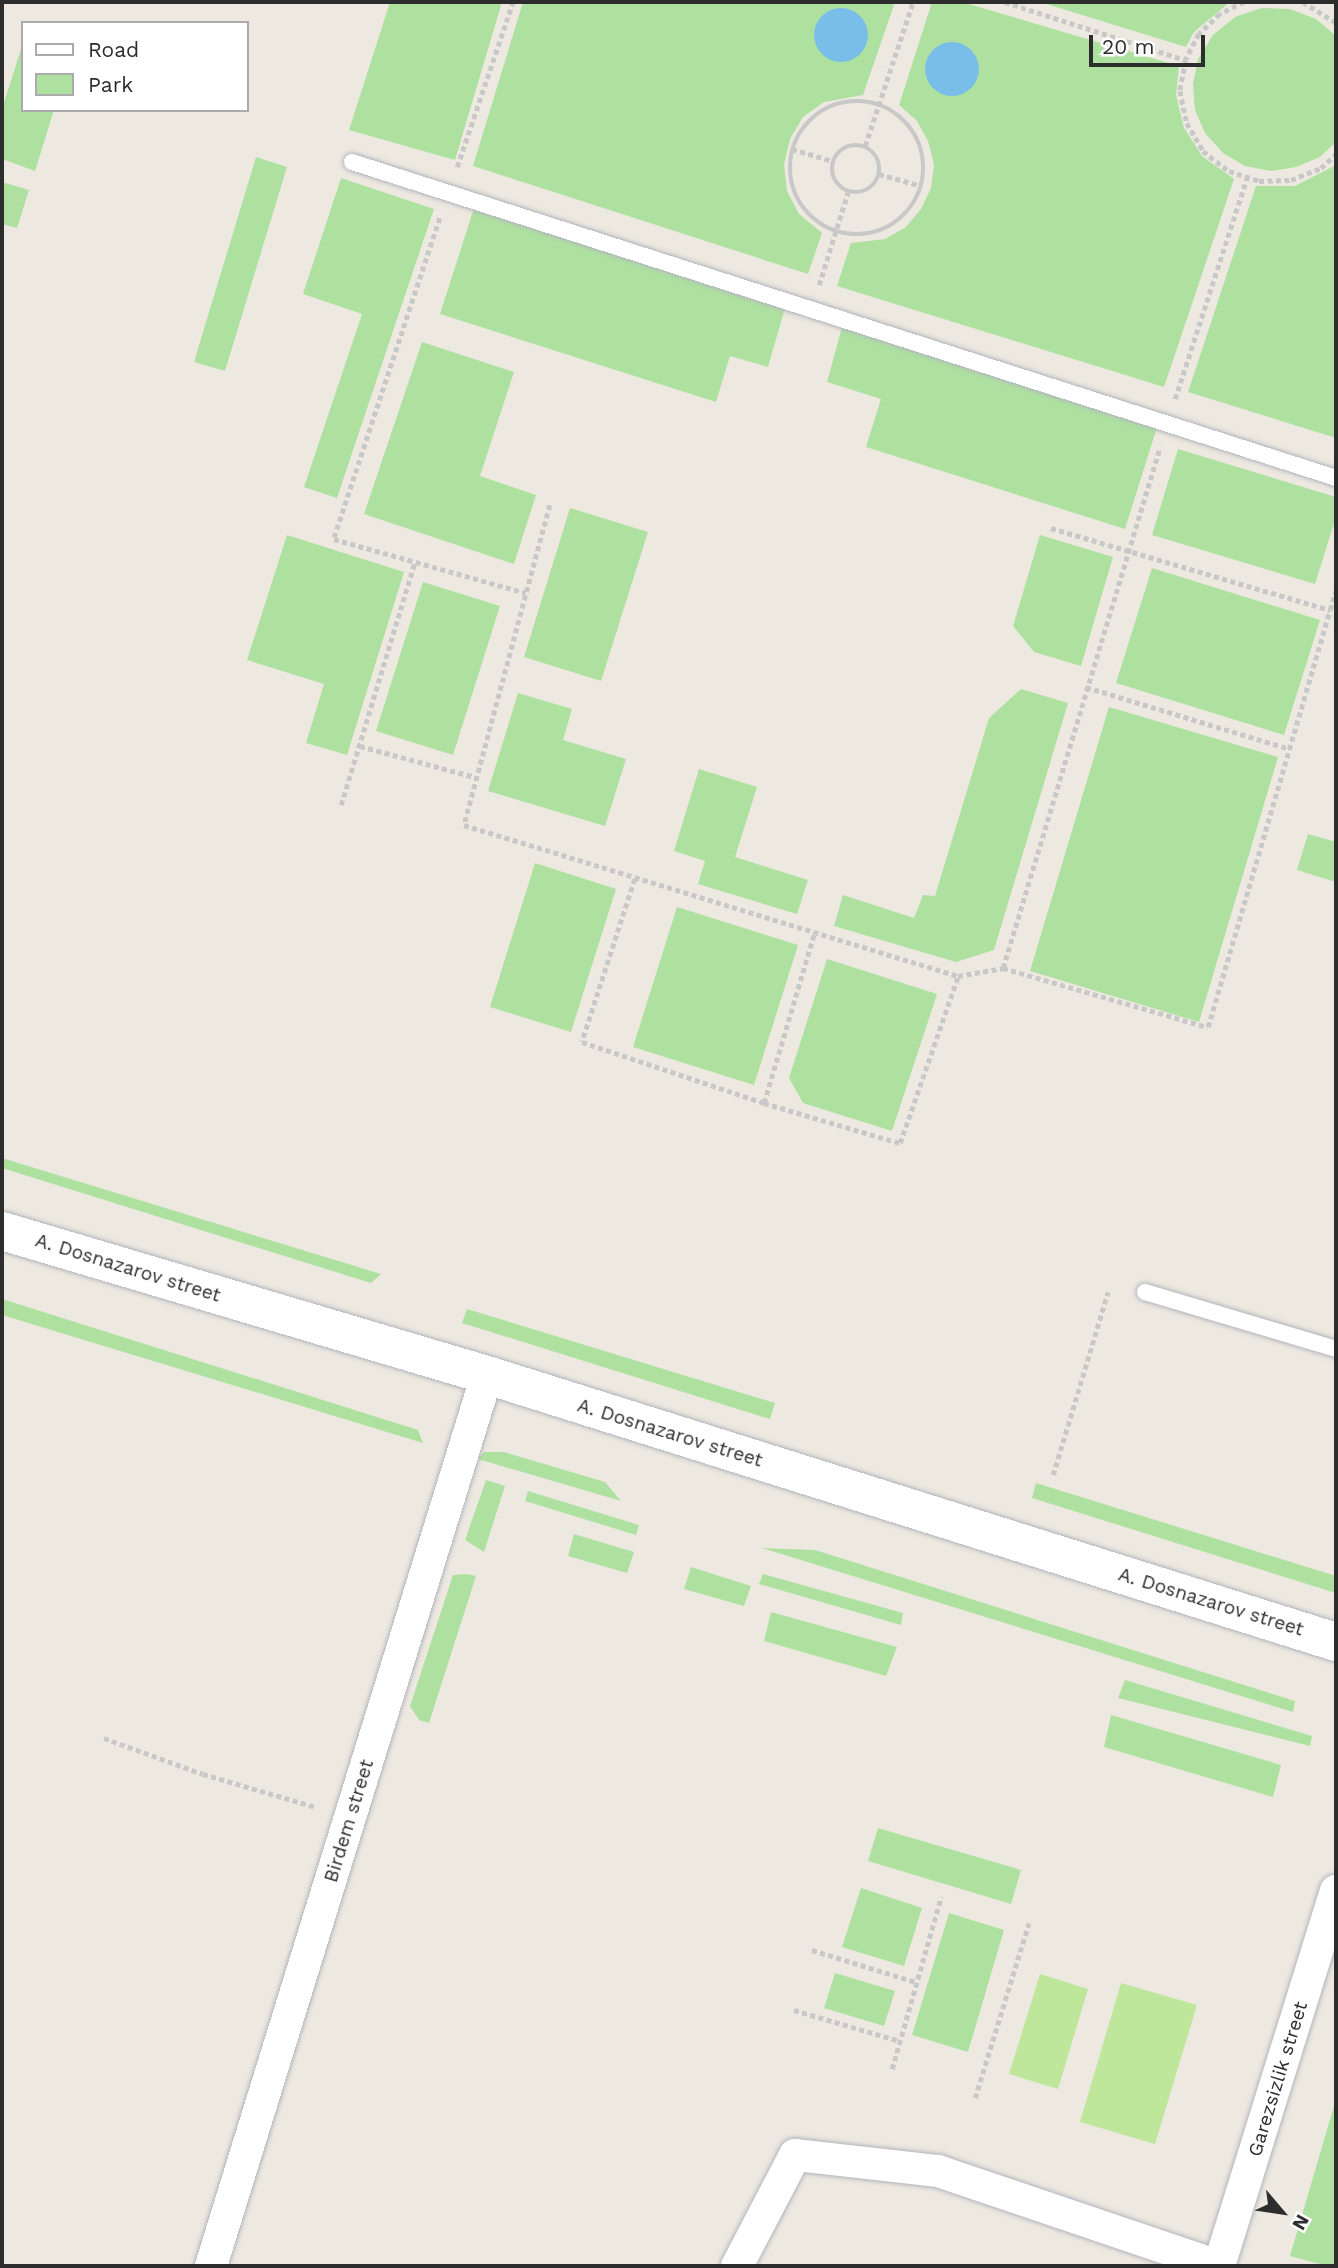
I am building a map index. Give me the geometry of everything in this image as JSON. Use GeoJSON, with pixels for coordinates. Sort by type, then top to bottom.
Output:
{"type":"FeatureCollection","features":[{"type":"Feature","properties":{"kind":"main road","name":"A. Dosnazarov street"},"geometry":{"type":"LineString","coordinates":[[2,1231],[487,1376],[1336,1642]]}},
{"type":"Feature","properties":{"kind":"street","name":"Birdem street"},"geometry":{"type":"LineString","coordinates":[[211,2266],[487,1376]]}},
{"type":"Feature","properties":{"kind":"street","name":"Garezsizlik street"},"geometry":{"type":"LineString","coordinates":[[1218,2266],[1336,1891]]}},
{"type":"Feature","properties":{"kind":"street"},"geometry":{"type":"LineString","coordinates":[[737,2266],[795,2155],[939,2171],[1218,2266]]}},
{"type":"Feature","properties":{"kind":"lane"},"geometry":{"type":"LineString","coordinates":[[352,162],[1336,478]]}},
{"type":"Feature","properties":{"kind":"lane"},"geometry":{"type":"LineString","coordinates":[[1145,1292],[1336,1349]]}},
{"type":"Feature","properties":{"kind":"path"},"geometry":{"type":"LineString","coordinates":[[513,2],[334,539],[526,593]]}},
{"type":"Feature","properties":{"kind":"path"},"geometry":{"type":"LineString","coordinates":[[865,146],[913,2]]}},
{"type":"Feature","properties":{"kind":"path"},"geometry":{"type":"LineString","coordinates":[[1005,2],[1186,60]]}},
{"type":"Feature","properties":{"kind":"path"},"geometry":{"type":"LineString","coordinates":[[1244,2],[1213,20],[1199,34],[1186,60],[1181,91],[1187,123],[1203,150],[1229,171],[1247,177],[1291,180],[1321,168],[1336,154]]}},
{"type":"Feature","properties":{"kind":"path"},"geometry":{"type":"LineString","coordinates":[[1303,2],[1336,23]]}},
{"type":"Feature","properties":{"kind":"path"},"geometry":{"type":"LineString","coordinates":[[844,102],[879,105],[906,122],[919,142],[924,164],[922,186],[898,222],[878,233],[835,232],[801,207],[792,187],[792,149],[805,124],[823,110],[844,102]]}},
{"type":"Feature","properties":{"kind":"path"},"geometry":{"type":"LineString","coordinates":[[865,146],[878,159],[879,174],[871,188],[848,192],[835,182],[833,161],[844,147],[865,146]]}},
{"type":"Feature","properties":{"kind":"path"},"geometry":{"type":"LineString","coordinates":[[792,149],[833,161]]}},
{"type":"Feature","properties":{"kind":"path"},"geometry":{"type":"LineString","coordinates":[[879,174],[922,186]]}},
{"type":"Feature","properties":{"kind":"path"},"geometry":{"type":"LineString","coordinates":[[1003,968],[1127,551],[1247,177]]}},
{"type":"Feature","properties":{"kind":"path"},"geometry":{"type":"LineString","coordinates":[[811,309],[848,192]]}},
{"type":"Feature","properties":{"kind":"path"},"geometry":{"type":"LineString","coordinates":[[550,505],[464,825],[958,976],[1003,968],[1208,1027],[1336,590]]}},
{"type":"Feature","properties":{"kind":"path"},"geometry":{"type":"LineString","coordinates":[[1051,527],[1330,610]]}},
{"type":"Feature","properties":{"kind":"path"},"geometry":{"type":"LineString","coordinates":[[341,805],[415,562]]}},
{"type":"Feature","properties":{"kind":"path"},"geometry":{"type":"LineString","coordinates":[[1086,687],[1290,749]]}},
{"type":"Feature","properties":{"kind":"path"},"geometry":{"type":"LineString","coordinates":[[360,746],[475,778]]}},
{"type":"Feature","properties":{"kind":"path"},"geometry":{"type":"LineString","coordinates":[[635,879],[582,1042],[764,1103],[900,1143],[958,976]]}},
{"type":"Feature","properties":{"kind":"path"},"geometry":{"type":"LineString","coordinates":[[764,1103],[814,934]]}},
{"type":"Feature","properties":{"kind":"path"},"geometry":{"type":"LineString","coordinates":[[1053,1475],[1108,1292]]}},
{"type":"Feature","properties":{"kind":"path"},"geometry":{"type":"LineString","coordinates":[[104,1738],[203,1774],[350,1817]]}},
{"type":"Feature","properties":{"kind":"path"},"geometry":{"type":"LineString","coordinates":[[892,2069],[941,1897]]}},
{"type":"Feature","properties":{"kind":"path"},"geometry":{"type":"LineString","coordinates":[[975,2098],[1029,1923]]}},
{"type":"Feature","properties":{"kind":"path"},"geometry":{"type":"LineString","coordinates":[[812,1950],[916,1982]]}},
{"type":"Feature","properties":{"kind":"path"},"geometry":{"type":"LineString","coordinates":[[794,2010],[900,2041]]}},
{"type":"Feature","properties":{"kind":"green space"},"geometry":{"type":"Polygon","coordinates":[[[390,2],[502,2],[455,160],[349,130],[390,2]]]}},
{"type":"Feature","properties":{"kind":"green space"},"geometry":{"type":"Polygon","coordinates":[[[523,2],[895,2],[863,95],[824,102],[803,117],[790,139],[784,165],[787,191],[799,214],[822,233],[808,274],[473,166],[523,2]]]}},
{"type":"Feature","properties":{"kind":"green space"},"geometry":{"type":"Polygon","coordinates":[[[932,2],[962,2],[1179,66],[1176,95],[1184,128],[1202,156],[1234,179],[1164,387],[837,286],[851,243],[885,239],[906,227],[921,209],[931,188],[934,165],[928,141],[917,121],[899,105],[932,2]]]}},
{"type":"Feature","properties":{"kind":"green space"},"geometry":{"type":"Polygon","coordinates":[[[1040,2],[1230,2],[1194,32],[1186,47],[1040,2]]]}},
{"type":"Feature","properties":{"kind":"green space"},"geometry":{"type":"Polygon","coordinates":[[[1262,8],[1290,9],[1316,19],[1336,36],[1336,142],[1320,157],[1296,167],[1271,171],[1245,166],[1223,153],[1205,133],[1195,110],[1193,84],[1198,59],[1213,35],[1235,17],[1262,8]]]}},
{"type":"Feature","properties":{"kind":"green space"},"geometry":{"type":"Polygon","coordinates":[[[21,49],[21,112],[53,112],[35,171],[2,159],[2,109],[21,49]]]}},
{"type":"Feature","properties":{"kind":"green space"},"geometry":{"type":"Polygon","coordinates":[[[256,157],[287,167],[225,371],[194,362],[256,157]]]}},
{"type":"Feature","properties":{"kind":"green space"},"geometry":{"type":"Polygon","coordinates":[[[1336,165],[1336,438],[1188,392],[1256,186],[1295,186],[1336,165]]]}},
{"type":"Feature","properties":{"kind":"green space"},"geometry":{"type":"Polygon","coordinates":[[[341,178],[434,209],[337,498],[304,487],[362,314],[303,294],[341,178]]]}},
{"type":"Feature","properties":{"kind":"green space"},"geometry":{"type":"Polygon","coordinates":[[[2,182],[29,190],[17,228],[2,224],[2,182]]]}},
{"type":"Feature","properties":{"kind":"green space"},"geometry":{"type":"Polygon","coordinates":[[[474,208],[785,308],[768,367],[730,356],[716,402],[440,314],[474,208]]]}},
{"type":"Feature","properties":{"kind":"green space"},"geometry":{"type":"Polygon","coordinates":[[[842,327],[1158,424],[1125,529],[866,447],[881,399],[827,382],[842,327]]]}},
{"type":"Feature","properties":{"kind":"green space"},"geometry":{"type":"Polygon","coordinates":[[[422,342],[514,372],[480,476],[536,495],[514,564],[364,514],[422,342]]]}},
{"type":"Feature","properties":{"kind":"green space"},"geometry":{"type":"Polygon","coordinates":[[[1178,449],[1336,497],[1336,517],[1315,584],[1152,535],[1178,449]]]}},
{"type":"Feature","properties":{"kind":"green space"},"geometry":{"type":"Polygon","coordinates":[[[570,508],[648,532],[601,681],[524,657],[570,508]]]}},
{"type":"Feature","properties":{"kind":"green space"},"geometry":{"type":"Polygon","coordinates":[[[287,535],[404,572],[347,755],[306,743],[324,684],[247,660],[287,535]]]}},
{"type":"Feature","properties":{"kind":"green space"},"geometry":{"type":"Polygon","coordinates":[[[1040,535],[1113,557],[1081,666],[1034,652],[1013,626],[1040,535]]]}},
{"type":"Feature","properties":{"kind":"green space"},"geometry":{"type":"Polygon","coordinates":[[[1152,568],[1320,620],[1284,735],[1116,683],[1152,568]]]}},
{"type":"Feature","properties":{"kind":"green space"},"geometry":{"type":"Polygon","coordinates":[[[423,582],[500,606],[453,755],[376,731],[423,582]]]}},
{"type":"Feature","properties":{"kind":"green space"},"geometry":{"type":"Polygon","coordinates":[[[1021,689],[1068,703],[994,950],[956,962],[834,926],[843,895],[914,918],[923,895],[935,896],[989,718],[1021,689]]]}},
{"type":"Feature","properties":{"kind":"green space"},"geometry":{"type":"Polygon","coordinates":[[[518,693],[572,709],[563,740],[626,759],[605,826],[488,791],[518,693]]]}},
{"type":"Feature","properties":{"kind":"green space"},"geometry":{"type":"Polygon","coordinates":[[[1109,707],[1278,757],[1199,1022],[1030,971],[1109,707]]]}},
{"type":"Feature","properties":{"kind":"green space"},"geometry":{"type":"Polygon","coordinates":[[[699,769],[757,787],[735,857],[808,880],[797,914],[698,884],[705,861],[674,851],[699,769]]]}},
{"type":"Feature","properties":{"kind":"green space"},"geometry":{"type":"Polygon","coordinates":[[[1308,834],[1336,842],[1336,882],[1297,870],[1308,834]]]}},
{"type":"Feature","properties":{"kind":"green space"},"geometry":{"type":"Polygon","coordinates":[[[535,863],[616,889],[571,1032],[490,1007],[535,863]]]}},
{"type":"Feature","properties":{"kind":"green space"},"geometry":{"type":"Polygon","coordinates":[[[677,907],[798,945],[754,1085],[633,1047],[677,907]]]}},
{"type":"Feature","properties":{"kind":"green space"},"geometry":{"type":"Polygon","coordinates":[[[827,959],[937,994],[892,1131],[803,1103],[789,1078],[827,959]]]}},
{"type":"Feature","properties":{"kind":"green space"},"geometry":{"type":"Polygon","coordinates":[[[2,1158],[381,1274],[371,1283],[2,1168],[2,1158]]]}},
{"type":"Feature","properties":{"kind":"green space"},"geometry":{"type":"Polygon","coordinates":[[[2,1299],[418,1430],[423,1443],[2,1315],[2,1299]]]}},
{"type":"Feature","properties":{"kind":"green space"},"geometry":{"type":"Polygon","coordinates":[[[467,1309],[775,1403],[770,1419],[462,1323],[467,1309]]]}},
{"type":"Feature","properties":{"kind":"green space"},"geometry":{"type":"Polygon","coordinates":[[[484,1452],[504,1452],[605,1482],[621,1501],[478,1459],[484,1452]]]}},
{"type":"Feature","properties":{"kind":"green space"},"geometry":{"type":"Polygon","coordinates":[[[486,1480],[505,1486],[484,1552],[465,1540],[486,1480]]]}},
{"type":"Feature","properties":{"kind":"green space"},"geometry":{"type":"Polygon","coordinates":[[[1036,1483],[1336,1576],[1336,1593],[1032,1498],[1036,1483]]]}},
{"type":"Feature","properties":{"kind":"green space"},"geometry":{"type":"Polygon","coordinates":[[[528,1491],[639,1525],[636,1535],[525,1501],[528,1491]]]}},
{"type":"Feature","properties":{"kind":"green space"},"geometry":{"type":"Polygon","coordinates":[[[574,1534],[634,1552],[627,1573],[568,1556],[574,1534]]]}},
{"type":"Feature","properties":{"kind":"green space"},"geometry":{"type":"Polygon","coordinates":[[[762,1548],[815,1550],[1295,1701],[1293,1712],[762,1548]]]}},
{"type":"Feature","properties":{"kind":"green space"},"geometry":{"type":"Polygon","coordinates":[[[691,1567],[751,1586],[744,1606],[684,1589],[691,1567]]]}},
{"type":"Feature","properties":{"kind":"green space"},"geometry":{"type":"Polygon","coordinates":[[[763,1574],[903,1613],[901,1625],[759,1584],[763,1574]]]}},
{"type":"Feature","properties":{"kind":"green space"},"geometry":{"type":"Polygon","coordinates":[[[453,1575],[476,1576],[429,1723],[419,1720],[410,1706],[453,1575]]]}},
{"type":"Feature","properties":{"kind":"green space"},"geometry":{"type":"Polygon","coordinates":[[[771,1612],[897,1647],[886,1676],[764,1641],[771,1612]]]}},
{"type":"Feature","properties":{"kind":"green space"},"geometry":{"type":"Polygon","coordinates":[[[1125,1680],[1312,1736],[1310,1746],[1118,1698],[1125,1680]]]}},
{"type":"Feature","properties":{"kind":"green space"},"geometry":{"type":"Polygon","coordinates":[[[1111,1715],[1281,1765],[1273,1797],[1104,1747],[1111,1715]]]}},
{"type":"Feature","properties":{"kind":"green space"},"geometry":{"type":"Polygon","coordinates":[[[878,1828],[1021,1870],[1011,1904],[868,1861],[878,1828]]]}},
{"type":"Feature","properties":{"kind":"green space"},"geometry":{"type":"Polygon","coordinates":[[[861,1888],[922,1908],[904,1966],[842,1947],[861,1888]]]}},
{"type":"Feature","properties":{"kind":"green space"},"geometry":{"type":"Polygon","coordinates":[[[949,1913],[1004,1930],[968,2052],[912,2035],[949,1913]]]}},
{"type":"Feature","properties":{"kind":"green space"},"geometry":{"type":"Polygon","coordinates":[[[835,1973],[895,1991],[884,2026],[824,2008],[835,1973]]]}},
{"type":"Feature","properties":{"kind":"green space"},"geometry":{"type":"Polygon","coordinates":[[[1040,1974],[1088,1989],[1058,2089],[1009,2074],[1040,1974]]]}},
{"type":"Feature","properties":{"kind":"green space"},"geometry":{"type":"Polygon","coordinates":[[[1121,1983],[1197,2005],[1155,2144],[1080,2122],[1121,1983]]]}},
{"type":"Feature","properties":{"kind":"green space"},"geometry":{"type":"Polygon","coordinates":[[[1336,2099],[1336,2266],[1327,2266],[1290,2256],[1336,2099]]]}},
{"type":"Feature","properties":{"kind":"water"},"geometry":{"type":"Polygon","coordinates":[[[841,8],[860,16],[868,35],[860,54],[841,62],[822,54],[814,35],[822,16],[841,8]]]}},
{"type":"Feature","properties":{"kind":"water"},"geometry":{"type":"Polygon","coordinates":[[[957,42],[967,46],[975,54],[979,69],[975,84],[967,92],[947,96],[937,92],[929,84],[925,64],[929,54],[937,46],[957,42]]]}}]}
